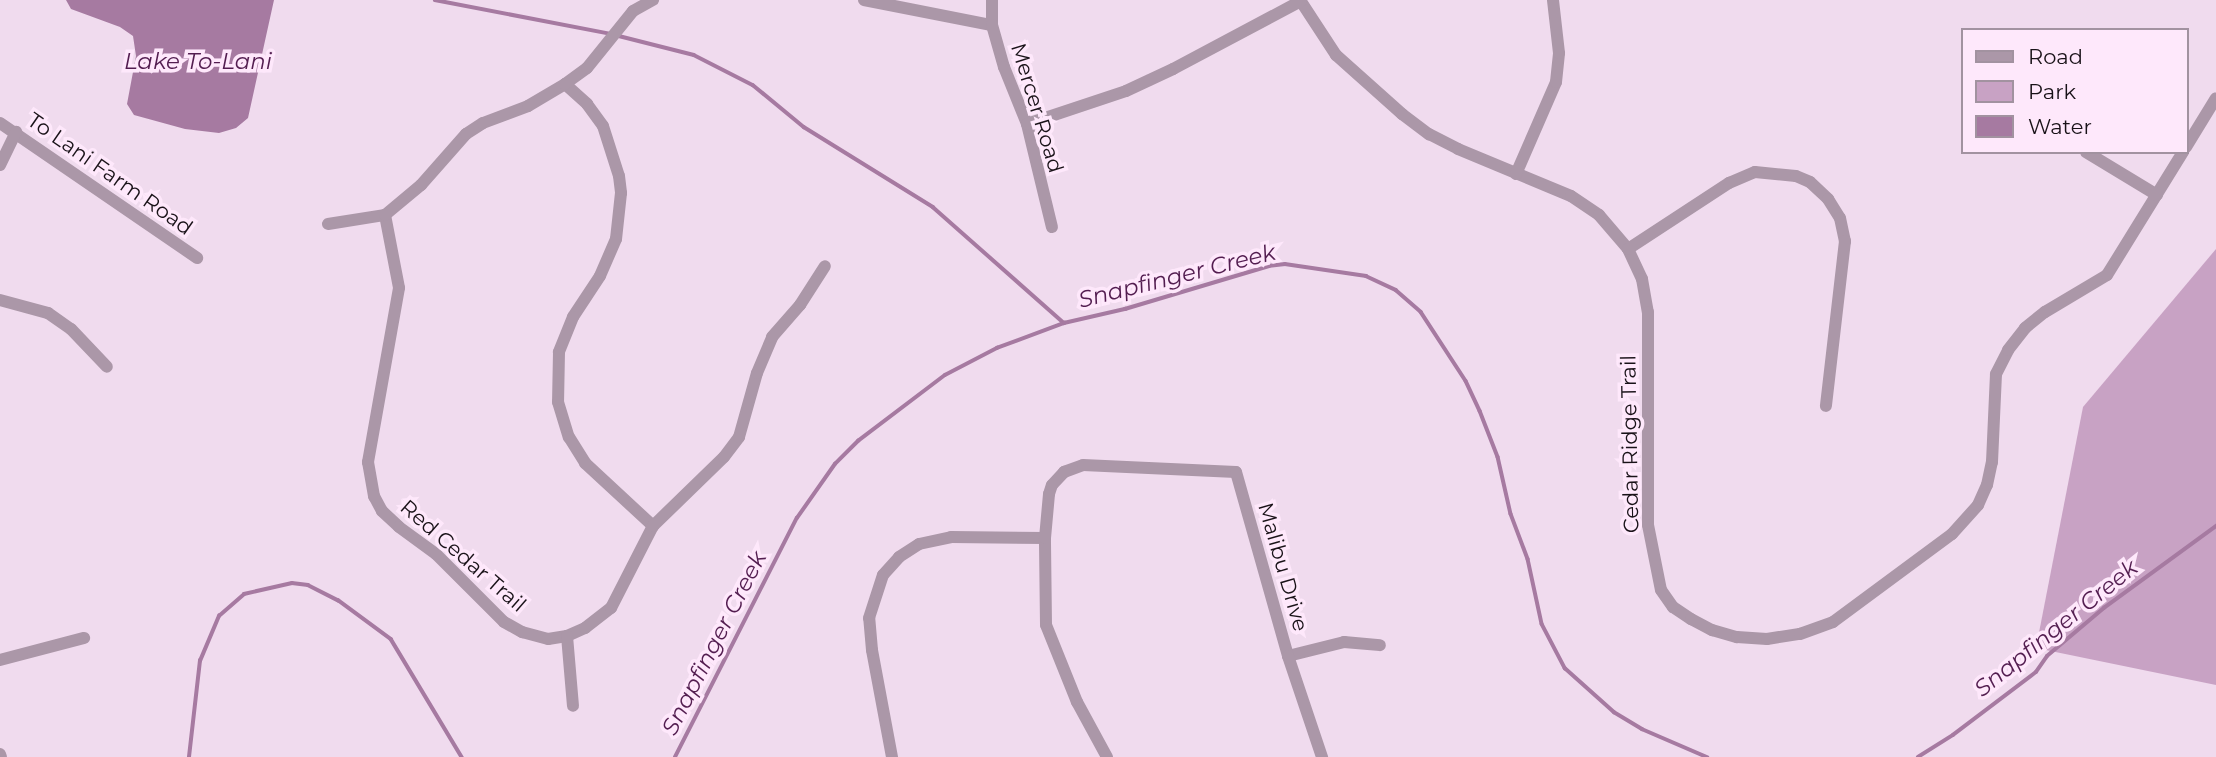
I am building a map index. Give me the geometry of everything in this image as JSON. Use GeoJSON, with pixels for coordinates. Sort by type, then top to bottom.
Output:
{"type":"FeatureCollection","features":[{"type":"Feature","properties":{"kind":"street"},"geometry":{"type":"LineString","coordinates":[[624,0],[633,11]]}},
{"type":"Feature","properties":{"kind":"street"},"geometry":{"type":"LineString","coordinates":[[328,224],[385,215],[421,186],[466,134],[483,123],[528,106],[565,84],[587,68],[633,11],[653,0]]}},
{"type":"Feature","properties":{"kind":"street"},"geometry":{"type":"LineString","coordinates":[[863,0],[992,25]]}},
{"type":"Feature","properties":{"kind":"street","name":"Mercer Road"},"geometry":{"type":"LineString","coordinates":[[992,0],[992,25],[1003,67],[1027,124],[1052,227]]}},
{"type":"Feature","properties":{"kind":"street"},"geometry":{"type":"LineString","coordinates":[[1027,124],[1115,94],[1173,69],[1300,0]]}},
{"type":"Feature","properties":{"kind":"street","name":"Cedar Ridge Trail"},"geometry":{"type":"LineString","coordinates":[[1300,0],[1336,55],[1402,114],[1429,134],[1582,203],[1599,215],[1628,249],[1642,279],[1648,312],[1648,525],[1661,590],[1673,607],[1712,630],[1737,637],[1767,639],[1800,634],[1833,622],[1952,534],[1978,505],[1987,485],[1993,462],[1996,374],[2008,350],[2045,312],[2107,275],[2182,154]]}},
{"type":"Feature","properties":{"kind":"street"},"geometry":{"type":"LineString","coordinates":[[1516,174],[1556,82],[1559,53],[1553,0]]}},
{"type":"Feature","properties":{"kind":"street"},"geometry":{"type":"LineString","coordinates":[[565,84],[587,104],[603,126],[619,176],[621,193],[616,239],[600,276],[573,317],[559,352],[556,374],[558,402],[569,437],[586,463],[653,526]]}},
{"type":"Feature","properties":{"kind":"street"},"geometry":{"type":"LineString","coordinates":[[2188,144],[2216,98]]}},
{"type":"Feature","properties":{"kind":"street","name":"To Lani Farm Road"},"geometry":{"type":"LineString","coordinates":[[0,123],[197,258]]}},
{"type":"Feature","properties":{"kind":"street"},"geometry":{"type":"LineString","coordinates":[[0,165],[16,132]]}},
{"type":"Feature","properties":{"kind":"street"},"geometry":{"type":"LineString","coordinates":[[2089,154],[2157,195]]}},
{"type":"Feature","properties":{"kind":"street"},"geometry":{"type":"LineString","coordinates":[[1628,249],[1729,183],[1755,172],[1796,176],[1810,182],[1834,208],[1843,228],[1845,241],[1826,407]]}},
{"type":"Feature","properties":{"kind":"street","name":"Red Cedar Trail"},"geometry":{"type":"LineString","coordinates":[[385,215],[399,288],[368,463],[374,496],[382,510],[399,527],[436,554],[504,622],[534,637],[567,636],[585,628],[611,608],[653,526],[724,457],[739,438],[757,373],[772,337],[800,305],[825,266]]}},
{"type":"Feature","properties":{"kind":"street"},"geometry":{"type":"LineString","coordinates":[[0,300],[48,313],[71,329],[107,367]]}},
{"type":"Feature","properties":{"kind":"street","name":"Malibu Drive"},"geometry":{"type":"LineString","coordinates":[[1045,538],[1052,485],[1064,472],[1083,465],[1236,472],[1288,656],[1322,757]]}},
{"type":"Feature","properties":{"kind":"street"},"geometry":{"type":"LineString","coordinates":[[892,757],[872,650],[869,618],[883,575],[900,557],[919,544],[951,537],[1045,538],[1046,625],[1077,702],[1107,757]]}},
{"type":"Feature","properties":{"kind":"street"},"geometry":{"type":"LineString","coordinates":[[567,636],[573,706]]}},
{"type":"Feature","properties":{"kind":"street"},"geometry":{"type":"LineString","coordinates":[[0,660],[84,638]]}},
{"type":"Feature","properties":{"kind":"street"},"geometry":{"type":"LineString","coordinates":[[1288,656],[1345,642],[1380,645]]}},
{"type":"Feature","properties":{"kind":"green space"},"geometry":{"type":"Polygon","coordinates":[[[2216,249],[2216,685],[2036,648],[2083,407],[2216,249]]]}},
{"type":"Feature","properties":{"kind":"water","name":"Lake To-Lani"},"geometry":{"type":"Polygon","coordinates":[[[66,0],[274,0],[248,118],[236,128],[219,133],[185,129],[134,115],[127,104],[136,56],[133,36],[120,27],[71,9],[66,0]]]}},
{"type":"Feature","properties":{"kind":"waterway"},"geometry":{"type":"LineString","coordinates":[[435,0],[612,34]]}},
{"type":"Feature","properties":{"kind":"waterway"},"geometry":{"type":"LineString","coordinates":[[619,36],[694,55],[753,85],[804,127],[933,207],[1064,323]]}},
{"type":"Feature","properties":{"kind":"waterway","name":"Snapfinger Creek"},"geometry":{"type":"LineString","coordinates":[[675,757],[797,518],[835,464],[858,441],[945,375],[997,348],[1064,323],[1125,309],[1269,266],[1285,264],[1366,276],[1396,290],[1421,312],[1466,381],[1480,411],[1498,457],[1511,514],[1528,559],[1542,624],[1565,668],[1614,712],[1642,729],[1707,757]]}},
{"type":"Feature","properties":{"kind":"waterway","name":"Snapfinger Creek"},"geometry":{"type":"LineString","coordinates":[[1918,757],[1953,735],[2036,672],[2047,656],[2104,608],[2216,526]]}},
{"type":"Feature","properties":{"kind":"waterway","name":"Snapfinger Creek"},"geometry":{"type":"LineString","coordinates":[[189,757],[200,661],[219,616],[244,594],[292,583],[308,585],[338,600],[391,639],[462,757]]}}]}
